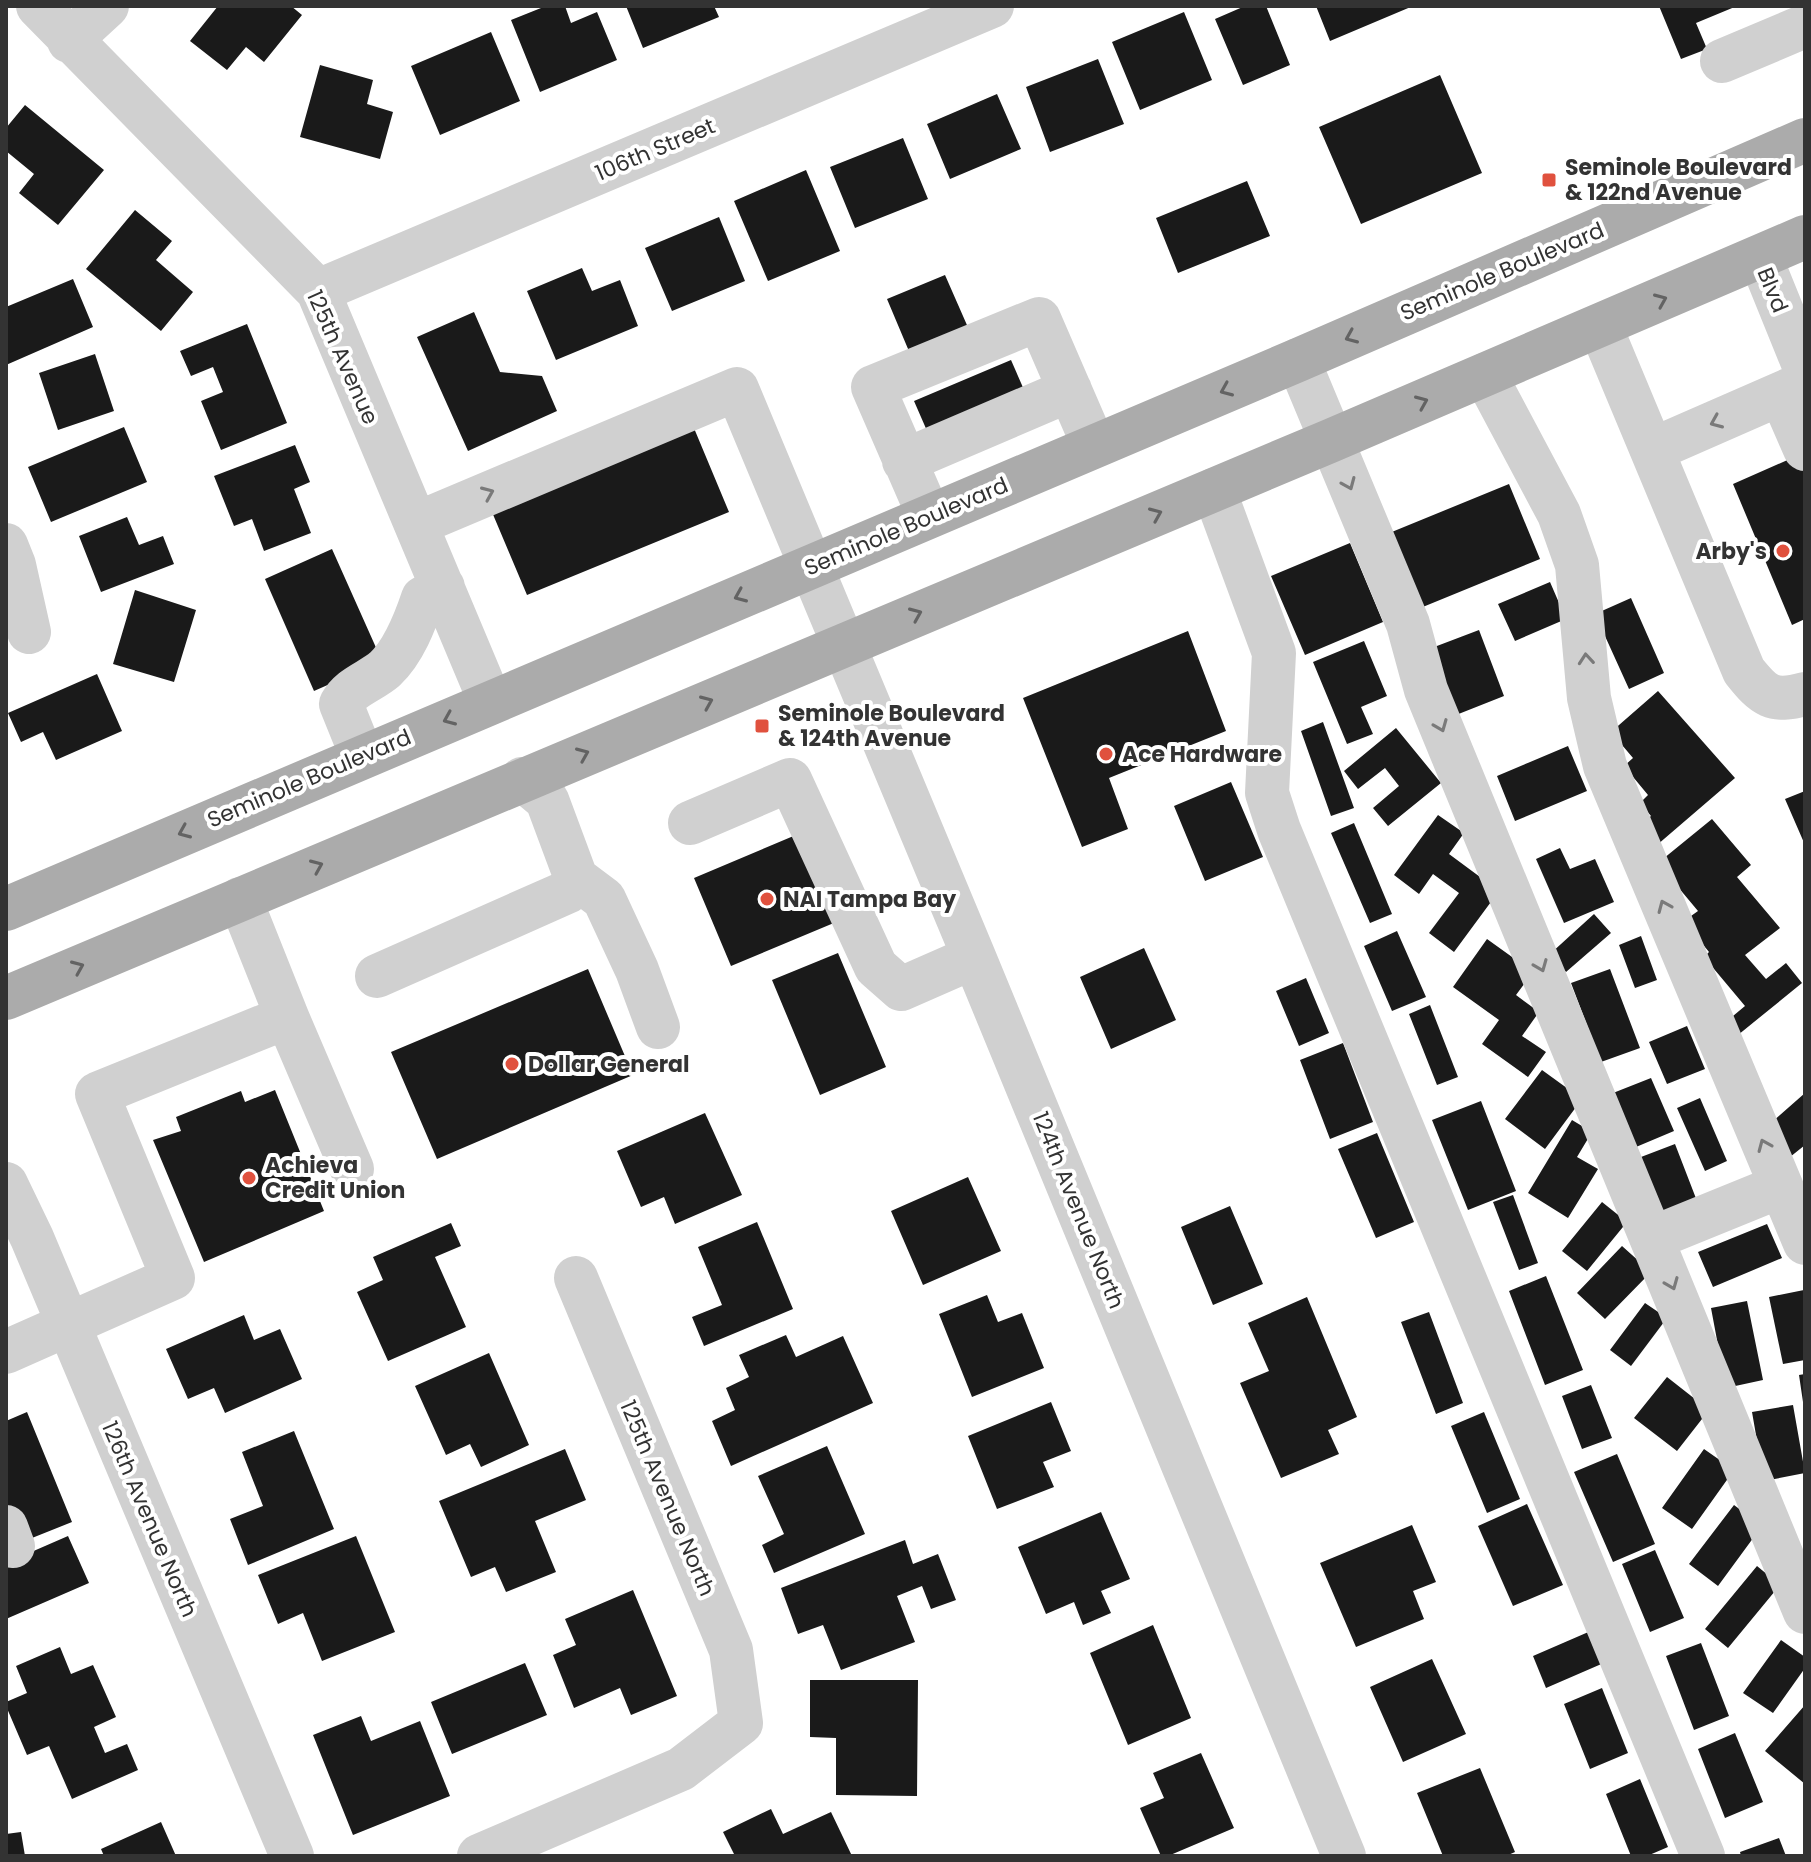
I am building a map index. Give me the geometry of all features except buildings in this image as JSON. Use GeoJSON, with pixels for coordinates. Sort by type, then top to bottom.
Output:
{"type":"FeatureCollection","features":[{"type":"Feature","properties":{"kind":"main road","name":"Seminole Boulevard"},"geometry":{"type":"LineString","coordinates":[[6,909],[1298,360],[1805,140]]}},
{"type":"Feature","properties":{"kind":"main road"},"geometry":{"type":"LineString","coordinates":[[6,998],[1330,441],[1805,237]]}},
{"type":"Feature","properties":{"kind":"street","name":"125th Avenue"},"geometry":{"type":"LineString","coordinates":[[38,6],[69,41],[318,291],[490,701]]}},
{"type":"Feature","properties":{"kind":"street"},"geometry":{"type":"LineString","coordinates":[[69,41],[107,6]]}},
{"type":"Feature","properties":{"kind":"street","name":"106th Street"},"geometry":{"type":"LineString","coordinates":[[318,291],[992,6]]}},
{"type":"Feature","properties":{"kind":"street"},"geometry":{"type":"LineString","coordinates":[[1722,61],[1805,26]]}},
{"type":"Feature","properties":{"kind":"street","name":"Blvd"},"geometry":{"type":"LineString","coordinates":[[1760,257],[1797,381],[1805,449]]}},
{"type":"Feature","properties":{"kind":"street"},"geometry":{"type":"LineString","coordinates":[[929,516],[873,387],[1039,319],[1094,446]]}},
{"type":"Feature","properties":{"kind":"street"},"geometry":{"type":"LineString","coordinates":[[1600,326],[1744,671],[1763,694],[1786,700],[1805,694]]}},
{"type":"Feature","properties":{"kind":"street"},"geometry":{"type":"LineString","coordinates":[[1298,360],[1408,624],[1426,690],[1805,1612]]}},
{"type":"Feature","properties":{"kind":"street"},"geometry":{"type":"LineString","coordinates":[[1485,375],[1559,514],[1577,565],[1589,698],[1605,766],[1805,1243]]}},
{"type":"Feature","properties":{"kind":"street"},"geometry":{"type":"LineString","coordinates":[[1652,450],[1797,381]]}},
{"type":"Feature","properties":{"kind":"street","name":"124th Avenue North"},"geometry":{"type":"LineString","coordinates":[[416,524],[737,389],[1344,1856]]}},
{"type":"Feature","properties":{"kind":"street"},"geometry":{"type":"LineString","coordinates":[[904,461],[1070,390]]}},
{"type":"Feature","properties":{"kind":"street"},"geometry":{"type":"LineString","coordinates":[[1214,490],[1274,653],[1267,793],[1279,830],[1703,1856]]}},
{"type":"Feature","properties":{"kind":"street"},"geometry":{"type":"LineString","coordinates":[[6,545],[14,565],[29,632]]}},
{"type":"Feature","properties":{"kind":"street"},"geometry":{"type":"LineString","coordinates":[[362,756],[341,704],[347,693],[386,668],[414,627],[423,598],[443,587]]}},
{"type":"Feature","properties":{"kind":"street"},"geometry":{"type":"LineString","coordinates":[[1744,671],[1791,677],[1805,674]]}},
{"type":"Feature","properties":{"kind":"street"},"geometry":{"type":"LineString","coordinates":[[522,779],[547,800],[576,878],[604,899],[637,970],[658,1027]]}},
{"type":"Feature","properties":{"kind":"street"},"geometry":{"type":"LineString","coordinates":[[690,823],[790,780],[876,967],[901,989],[974,957]]}},
{"type":"Feature","properties":{"kind":"street"},"geometry":{"type":"LineString","coordinates":[[377,976],[567,892],[576,878]]}},
{"type":"Feature","properties":{"kind":"street"},"geometry":{"type":"LineString","coordinates":[[240,899],[352,1169]]}},
{"type":"Feature","properties":{"kind":"street"},"geometry":{"type":"LineString","coordinates":[[6,1352],[173,1278],[97,1094],[287,1017]]}},
{"type":"Feature","properties":{"kind":"street","name":"126th Avenue North"},"geometry":{"type":"LineString","coordinates":[[6,1184],[32,1238],[292,1856]]}},
{"type":"Feature","properties":{"kind":"street"},"geometry":{"type":"LineString","coordinates":[[1653,1238],[1781,1186]]}},
{"type":"Feature","properties":{"kind":"street","name":"125th Avenue North"},"geometry":{"type":"LineString","coordinates":[[479,1856],[681,1769],[741,1723],[731,1650],[576,1278]]}},
{"type":"Feature","properties":{"kind":"place","name":"Seminole Boulevard & 122nd Avenue"},"geometry":{"type":"Point","coordinates":[1549,180]}},
{"type":"Feature","properties":{"kind":"place","name":"Arby's"},"geometry":{"type":"Point","coordinates":[1783,551]}},
{"type":"Feature","properties":{"kind":"place","name":"Seminole Boulevard & 124th Avenue"},"geometry":{"type":"Point","coordinates":[762,726]}},
{"type":"Feature","properties":{"kind":"place","name":"Ace Hardware"},"geometry":{"type":"Point","coordinates":[1106,754]}},
{"type":"Feature","properties":{"kind":"place","name":"NAI Tampa Bay"},"geometry":{"type":"Point","coordinates":[767,899]}},
{"type":"Feature","properties":{"kind":"place","name":"Dollar General"},"geometry":{"type":"Point","coordinates":[512,1064]}},
{"type":"Feature","properties":{"kind":"place","name":"Achieva Credit Union"},"geometry":{"type":"Point","coordinates":[249,1178]}}]}
